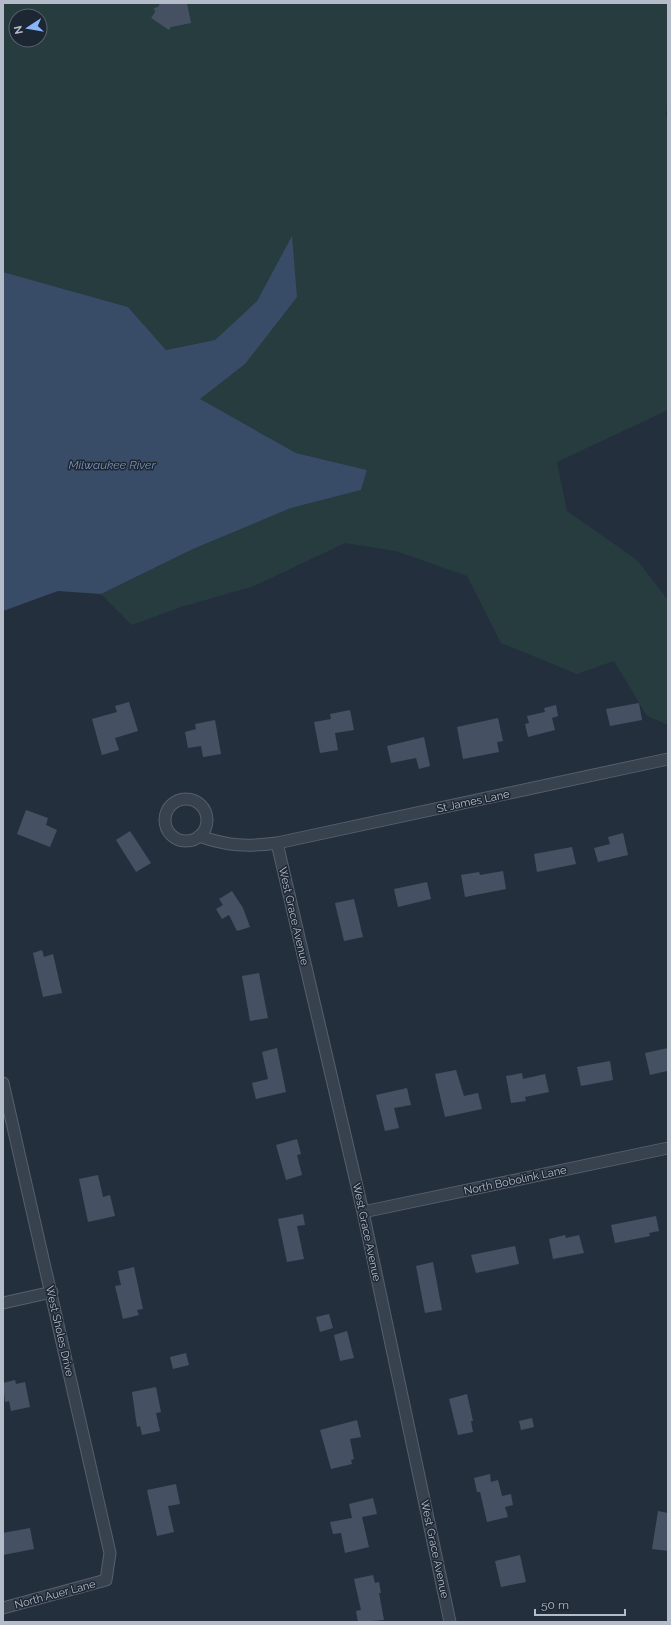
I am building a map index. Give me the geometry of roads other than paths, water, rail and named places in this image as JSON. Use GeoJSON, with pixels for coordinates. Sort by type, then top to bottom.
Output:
{"type":"FeatureCollection","features":[{"type":"Feature","properties":{"kind":"street","name":"St James Lane"},"geometry":{"type":"LineString","coordinates":[[199,836],[230,845],[260,845],[277,843],[668,759]]}},
{"type":"Feature","properties":{"kind":"street","name":"West Grace Avenue"},"geometry":{"type":"LineString","coordinates":[[277,843],[363,1212],[450,1622]]}},
{"type":"Feature","properties":{"kind":"street","name":"West Sholes Drive"},"geometry":{"type":"LineString","coordinates":[[3,1083],[52,1292],[110,1553],[106,1580]]}},
{"type":"Feature","properties":{"kind":"street","name":"North Bobolink Lane"},"geometry":{"type":"LineString","coordinates":[[363,1212],[668,1148]]}},
{"type":"Feature","properties":{"kind":"street"},"geometry":{"type":"LineString","coordinates":[[3,1303],[52,1292]]}},
{"type":"Feature","properties":{"kind":"street","name":"North Auer Lane"},"geometry":{"type":"LineString","coordinates":[[3,1608],[106,1580]]}},
{"type":"Feature","properties":{"kind":"water","name":"Milwaukee River"},"geometry":{"type":"Polygon","coordinates":[[[292,236],[297,297],[245,364],[200,399],[296,453],[367,470],[361,490],[291,508],[193,549],[101,594],[58,591],[3,611],[3,272],[128,307],[166,350],[215,340],[257,301],[292,236]]]}}]}
